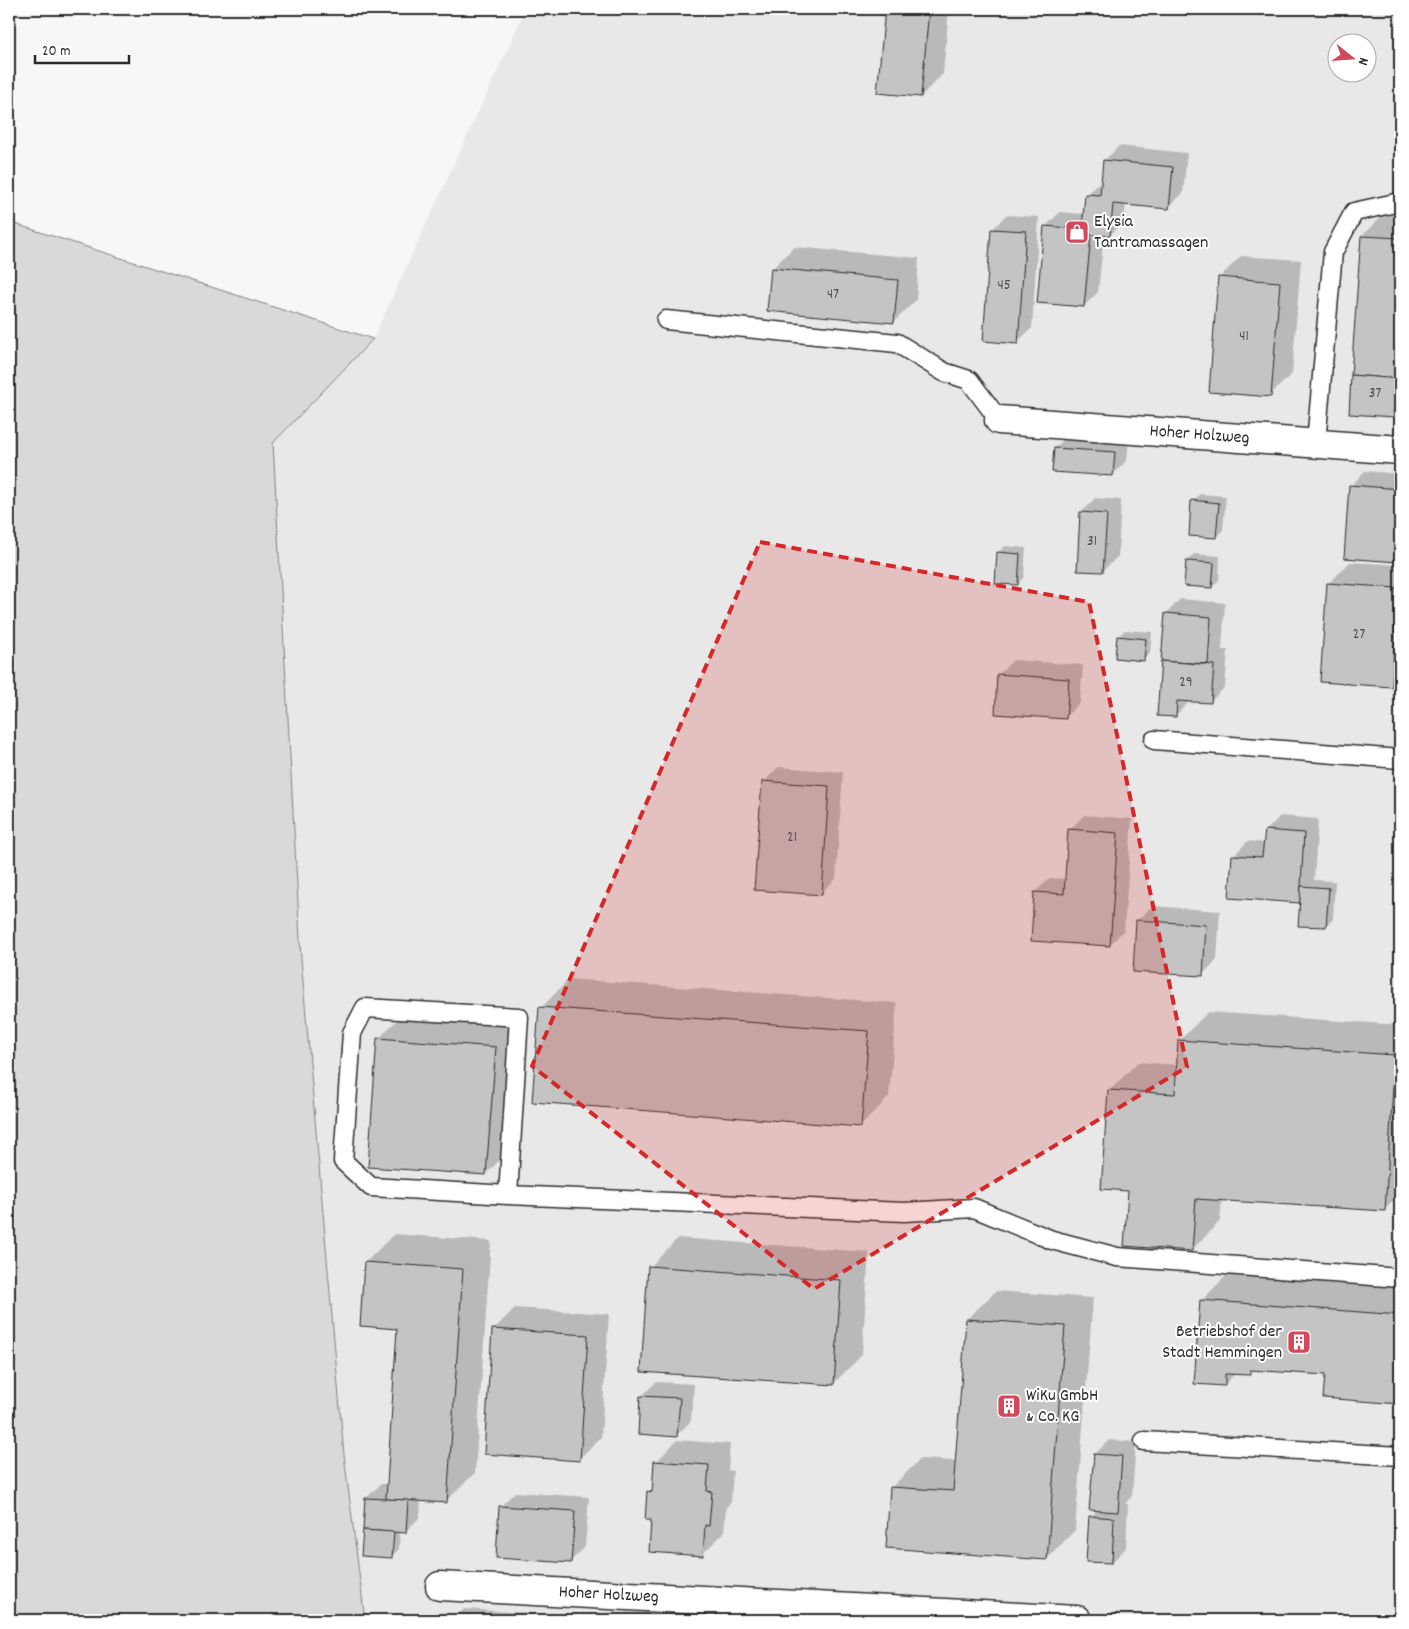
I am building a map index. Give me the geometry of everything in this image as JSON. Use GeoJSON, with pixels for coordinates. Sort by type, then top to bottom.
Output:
{"type":"FeatureCollection","features":[{"type":"Feature","properties":{"kind":"street","name":"Hoher Holzweg"},"geometry":{"type":"LineString","coordinates":[[1000,420],[1400,450]]}},
{"type":"Feature","properties":{"kind":"street","name":"Hoher Holzweg"},"geometry":{"type":"LineString","coordinates":[[440,1586],[1077,1620]]}},
{"type":"Feature","properties":{"kind":"lane"},"geometry":{"type":"LineString","coordinates":[[1316,443],[1333,252],[1354,212],[1400,202]]}},
{"type":"Feature","properties":{"kind":"lane"},"geometry":{"type":"LineString","coordinates":[[666,320],[897,343],[944,372],[969,380],[1000,420]]}},
{"type":"Feature","properties":{"kind":"lane"},"geometry":{"type":"LineString","coordinates":[[1154,740],[1400,759]]}},
{"type":"Feature","properties":{"kind":"lane"},"geometry":{"type":"LineString","coordinates":[[508,1195],[519,1017],[365,1008],[352,1033],[343,1161],[371,1187],[508,1195],[904,1212],[974,1208],[1052,1240],[1117,1257],[1400,1278]]}},
{"type":"Feature","properties":{"kind":"lane"},"geometry":{"type":"LineString","coordinates":[[1144,1441],[1400,1456]]}},
{"type":"Feature","properties":{"kind":"highlighted area"},"geometry":{"type":"Polygon","coordinates":[[[760,542],[1089,602],[1187,1067],[814,1289],[532,1066],[760,542]]]}},
{"type":"Feature","properties":{"kind":"shaded area"},"geometry":{"type":"Polygon","coordinates":[[[526,9],[1400,9],[1400,1620],[365,1620],[344,1455],[301,958],[273,443],[373,339],[526,9]]]}},
{"type":"Feature","properties":{"kind":"shaded area"},"geometry":{"type":"Polygon","coordinates":[[[9,222],[373,339],[273,443],[301,958],[344,1455],[365,1620],[22,1620],[9,1615],[9,222]]]}},
{"type":"Feature","properties":{"kind":"building"},"geometry":{"type":"Polygon","coordinates":[[[885,9],[929,9],[921,97],[877,93],[885,9]]]}},
{"type":"Feature","properties":{"kind":"building","name":"Elysia Tantramassagen"},"geometry":{"type":"Polygon","coordinates":[[[1103,160],[1173,167],[1169,209],[1113,204],[1110,236],[1091,235],[1084,307],[1037,303],[1044,226],[1082,229],[1085,194],[1100,195],[1103,160]]]}},
{"type":"Feature","properties":{"kind":"building"},"geometry":{"type":"Polygon","coordinates":[[[991,229],[1026,231],[1018,344],[983,341],[991,229]]]}},
{"type":"Feature","properties":{"kind":"building"},"geometry":{"type":"Polygon","coordinates":[[[1361,236],[1400,238],[1400,379],[1351,375],[1361,236]]]}},
{"type":"Feature","properties":{"kind":"building"},"geometry":{"type":"Polygon","coordinates":[[[771,268],[898,280],[894,323],[767,311],[771,268]]]}},
{"type":"Feature","properties":{"kind":"building"},"geometry":{"type":"Polygon","coordinates":[[[1218,277],[1280,282],[1271,397],[1209,392],[1218,277]]]}},
{"type":"Feature","properties":{"kind":"building"},"geometry":{"type":"Polygon","coordinates":[[[1351,375],[1400,379],[1400,409],[1394,409],[1394,417],[1349,414],[1351,375]]]}},
{"type":"Feature","properties":{"kind":"building"},"geometry":{"type":"Polygon","coordinates":[[[1054,448],[1115,452],[1113,476],[1052,472],[1054,448]]]}},
{"type":"Feature","properties":{"kind":"building"},"geometry":{"type":"Polygon","coordinates":[[[1349,485],[1400,489],[1397,562],[1344,558],[1349,485]]]}},
{"type":"Feature","properties":{"kind":"building"},"geometry":{"type":"Polygon","coordinates":[[[1191,500],[1219,503],[1216,538],[1189,536],[1191,500]]]}},
{"type":"Feature","properties":{"kind":"building"},"geometry":{"type":"Polygon","coordinates":[[[1080,512],[1107,514],[1103,572],[1077,571],[1080,512]]]}},
{"type":"Feature","properties":{"kind":"building"},"geometry":{"type":"Polygon","coordinates":[[[997,552],[1020,554],[1018,585],[995,584],[997,552]]]}},
{"type":"Feature","properties":{"kind":"building"},"geometry":{"type":"Polygon","coordinates":[[[1186,561],[1214,563],[1212,588],[1184,586],[1186,561]]]}},
{"type":"Feature","properties":{"kind":"building"},"geometry":{"type":"Polygon","coordinates":[[[1327,583],[1397,588],[1392,687],[1320,682],[1327,583]]]}},
{"type":"Feature","properties":{"kind":"building"},"geometry":{"type":"Polygon","coordinates":[[[1165,613],[1211,617],[1208,664],[1161,661],[1165,613]]]}},
{"type":"Feature","properties":{"kind":"building"},"geometry":{"type":"Polygon","coordinates":[[[1117,636],[1146,639],[1144,661],[1115,658],[1117,636]]]}},
{"type":"Feature","properties":{"kind":"building"},"geometry":{"type":"Polygon","coordinates":[[[1161,661],[1214,665],[1211,703],[1177,701],[1176,717],[1157,716],[1161,661]]]}},
{"type":"Feature","properties":{"kind":"building"},"geometry":{"type":"Polygon","coordinates":[[[997,674],[1069,679],[1066,719],[995,714],[997,674]]]}},
{"type":"Feature","properties":{"kind":"building"},"geometry":{"type":"Polygon","coordinates":[[[762,781],[829,786],[822,895],[754,890],[762,781]]]}},
{"type":"Feature","properties":{"kind":"building"},"geometry":{"type":"Polygon","coordinates":[[[1068,829],[1118,833],[1110,946],[1031,941],[1034,892],[1064,894],[1068,829]]]}},
{"type":"Feature","properties":{"kind":"building"},"geometry":{"type":"Polygon","coordinates":[[[1265,830],[1304,833],[1300,903],[1229,898],[1232,855],[1262,857],[1265,830]]]}},
{"type":"Feature","properties":{"kind":"building"},"geometry":{"type":"Polygon","coordinates":[[[1301,886],[1329,888],[1326,927],[1298,926],[1301,886]]]}},
{"type":"Feature","properties":{"kind":"building"},"geometry":{"type":"Polygon","coordinates":[[[1136,920],[1206,925],[1203,976],[1133,972],[1136,920]]]}},
{"type":"Feature","properties":{"kind":"building"},"geometry":{"type":"Polygon","coordinates":[[[539,1007],[869,1031],[861,1127],[532,1102],[539,1007]]]}},
{"type":"Feature","properties":{"kind":"building"},"geometry":{"type":"Polygon","coordinates":[[[377,1038],[496,1047],[486,1175],[368,1167],[377,1038]]]}},
{"type":"Feature","properties":{"kind":"building"},"geometry":{"type":"Polygon","coordinates":[[[1178,1040],[1395,1055],[1385,1211],[1196,1199],[1192,1251],[1124,1246],[1128,1191],[1101,1189],[1108,1090],[1175,1094],[1178,1040]]]}},
{"type":"Feature","properties":{"kind":"building"},"geometry":{"type":"Polygon","coordinates":[[[364,1262],[463,1269],[447,1503],[386,1499],[397,1329],[360,1326],[364,1262]]]}},
{"type":"Feature","properties":{"kind":"building"},"geometry":{"type":"Polygon","coordinates":[[[648,1266],[841,1280],[834,1385],[641,1372],[648,1266]]]}},
{"type":"Feature","properties":{"kind":"building","name":"Betriebshof der Stadt Hemmingen"},"geometry":{"type":"Polygon","coordinates":[[[1200,1300],[1400,1315],[1400,1404],[1323,1398],[1325,1375],[1250,1370],[1250,1375],[1225,1374],[1225,1386],[1194,1384],[1200,1300]]]}},
{"type":"Feature","properties":{"kind":"building","name":"WiKu GmbH & Co. KG"},"geometry":{"type":"Polygon","coordinates":[[[966,1319],[1065,1326],[1047,1560],[886,1548],[890,1487],[953,1491],[966,1319]]]}},
{"type":"Feature","properties":{"kind":"building"},"geometry":{"type":"Polygon","coordinates":[[[492,1329],[588,1335],[580,1461],[484,1454],[492,1329]]]}},
{"type":"Feature","properties":{"kind":"building"},"geometry":{"type":"Polygon","coordinates":[[[640,1396],[680,1398],[677,1437],[638,1434],[640,1396]]]}},
{"type":"Feature","properties":{"kind":"building"},"geometry":{"type":"Polygon","coordinates":[[[1094,1454],[1122,1456],[1118,1512],[1089,1510],[1094,1454]]]}},
{"type":"Feature","properties":{"kind":"building"},"geometry":{"type":"Polygon","coordinates":[[[654,1461],[709,1465],[707,1491],[712,1492],[709,1526],[705,1525],[703,1556],[649,1552],[651,1520],[645,1520],[647,1491],[652,1492],[654,1461]]]}},
{"type":"Feature","properties":{"kind":"building"},"geometry":{"type":"Polygon","coordinates":[[[365,1498],[408,1500],[406,1533],[363,1530],[365,1498]]]}},
{"type":"Feature","properties":{"kind":"building"},"geometry":{"type":"Polygon","coordinates":[[[499,1506],[575,1511],[571,1563],[496,1558],[499,1506]]]}},
{"type":"Feature","properties":{"kind":"building"},"geometry":{"type":"Polygon","coordinates":[[[1089,1516],[1114,1518],[1112,1563],[1086,1562],[1089,1516]]]}},
{"type":"Feature","properties":{"kind":"building"},"geometry":{"type":"Polygon","coordinates":[[[363,1530],[394,1532],[392,1558],[361,1556],[363,1530]]]}},
{"type":"Feature","properties":{"kind":"place","name":"Elysia Tantramassagen"},"geometry":{"type":"Point","coordinates":[1077,232]}},
{"type":"Feature","properties":{"kind":"place","name":"Betriebshof der Stadt Hemmingen"},"geometry":{"type":"Point","coordinates":[1299,1342]}},
{"type":"Feature","properties":{"kind":"place","name":"WiKu GmbH & Co. KG"},"geometry":{"type":"Point","coordinates":[1009,1406]}}]}
